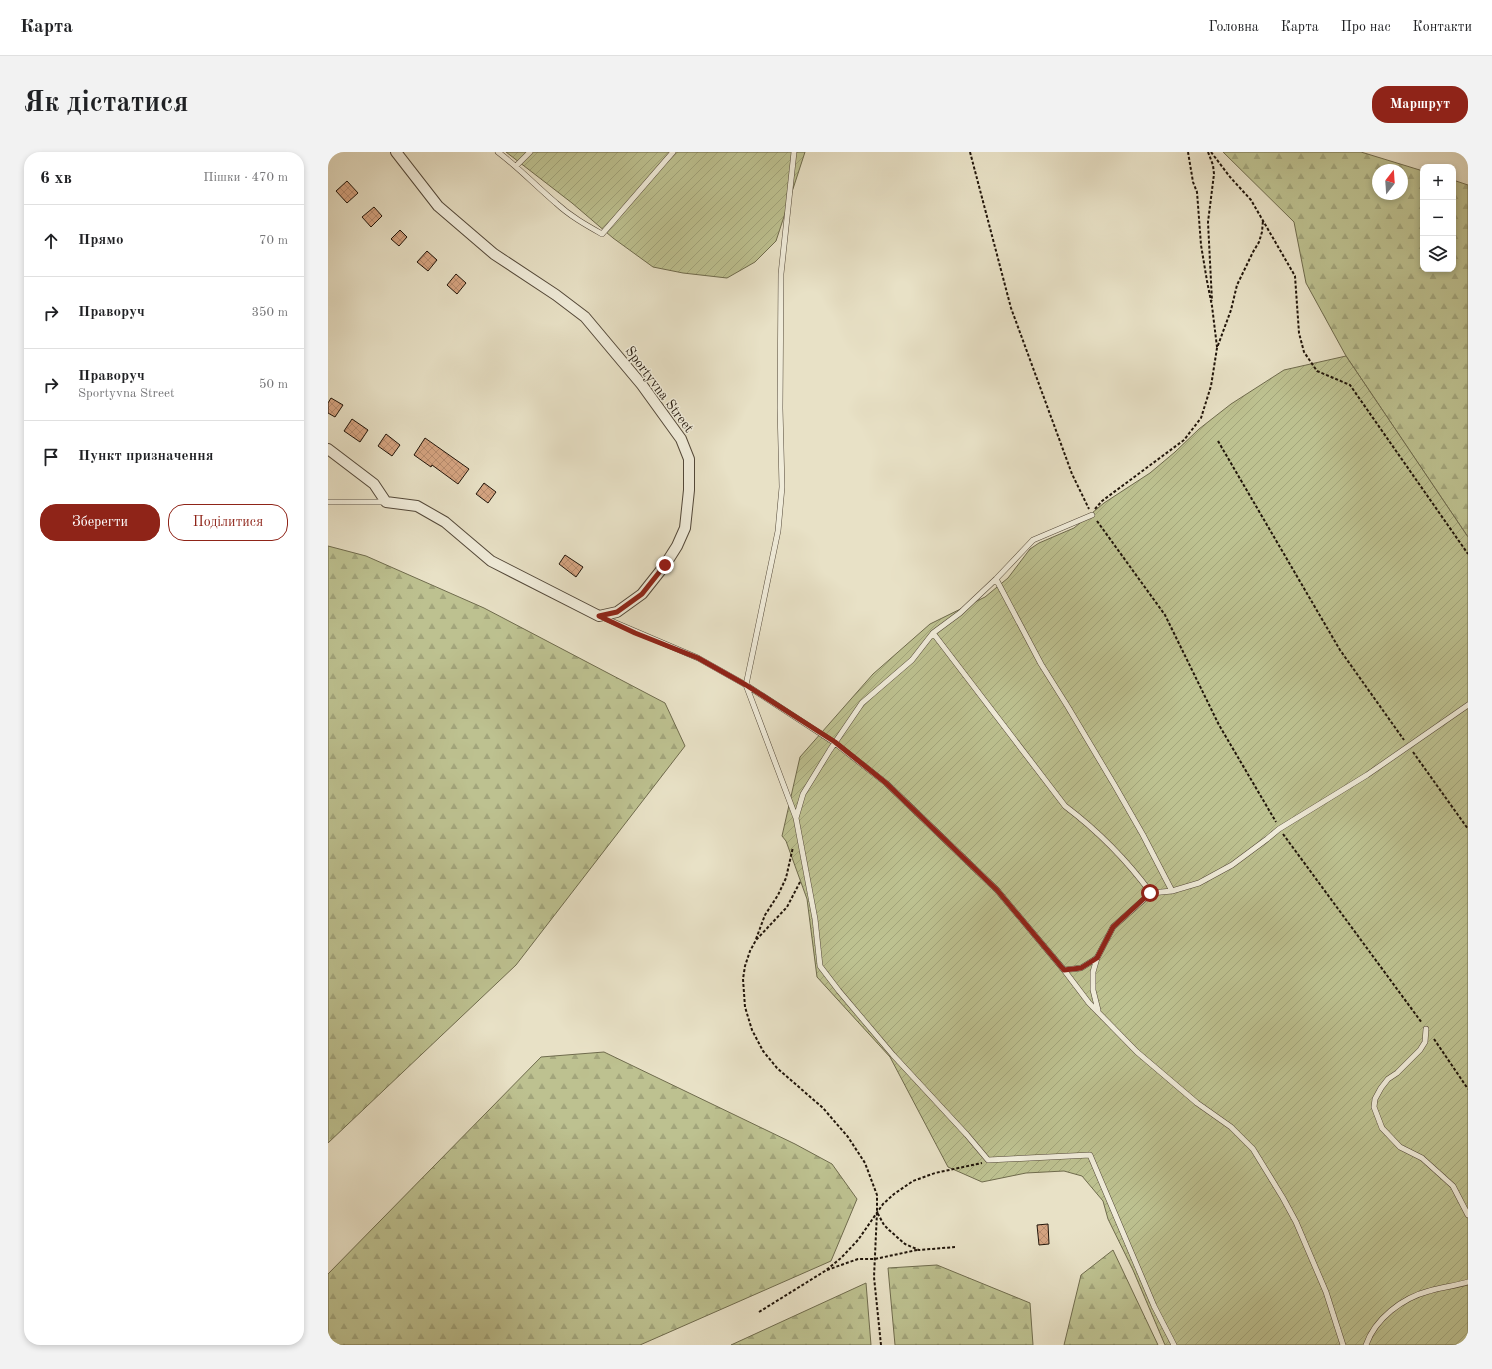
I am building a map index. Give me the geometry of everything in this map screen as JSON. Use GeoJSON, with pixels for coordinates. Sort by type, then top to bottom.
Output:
{"type":"FeatureCollection","features":[{"type":"Feature","properties":{"kind":"street","name":"Sportyvna Street"},"geometry":{"type":"LineString","coordinates":[[397,153],[438,206],[494,254],[585,316],[642,385],[681,439],[689,458],[689,490],[685,528],[677,546],[665,565],[642,594],[617,612],[599,616]]}},
{"type":"Feature","properties":{"kind":"street"},"geometry":{"type":"LineString","coordinates":[[328,449],[374,484],[386,502],[416,506],[445,522],[491,561],[599,616]]}},
{"type":"Feature","properties":{"kind":"lane"},"geometry":{"type":"LineString","coordinates":[[498,152],[516,166],[556,204],[577,220],[602,234],[673,152]]}},
{"type":"Feature","properties":{"kind":"lane"},"geometry":{"type":"LineString","coordinates":[[516,166],[530,152]]}},
{"type":"Feature","properties":{"kind":"lane"},"geometry":{"type":"LineString","coordinates":[[794,152],[781,274],[780,408],[782,487],[778,531],[746,685],[796,818],[816,919],[820,966],[893,1056],[967,1135],[988,1160],[1090,1155],[1154,1306],[1174,1345]]}},
{"type":"Feature","properties":{"kind":"lane"},"geometry":{"type":"LineString","coordinates":[[328,502],[386,502]]}},
{"type":"Feature","properties":{"kind":"lane"},"geometry":{"type":"LineString","coordinates":[[796,818],[803,794],[835,742],[862,703],[912,660],[934,633],[960,613],[996,579],[1033,540],[1092,515]]}},
{"type":"Feature","properties":{"kind":"lane"},"geometry":{"type":"LineString","coordinates":[[996,579],[1041,664],[1144,836],[1172,891]]}},
{"type":"Feature","properties":{"kind":"lane"},"geometry":{"type":"LineString","coordinates":[[599,616],[635,633],[698,658],[746,685],[835,742],[886,783],[997,890],[1064,970],[1089,1003],[1137,1052],[1197,1103],[1231,1127],[1253,1149],[1296,1222],[1326,1292],[1343,1345]]}},
{"type":"Feature","properties":{"kind":"lane"},"geometry":{"type":"LineString","coordinates":[[934,633],[1065,806],[1081,818],[1113,847],[1133,868],[1150,893]]}},
{"type":"Feature","properties":{"kind":"lane"},"geometry":{"type":"LineString","coordinates":[[1098,1012],[1093,990],[1093,972],[1097,958],[1113,927],[1150,893],[1172,891],[1199,884],[1232,865],[1267,840],[1279,829],[1367,775],[1468,705]]}},
{"type":"Feature","properties":{"kind":"lane"},"geometry":{"type":"LineString","coordinates":[[1064,970],[1081,968],[1097,958]]}},
{"type":"Feature","properties":{"kind":"lane"},"geometry":{"type":"LineString","coordinates":[[1426,1029],[1424,1042],[1420,1050],[1397,1073],[1388,1079],[1375,1099],[1374,1107],[1382,1128],[1400,1146],[1422,1158],[1453,1186],[1468,1215]]}},
{"type":"Feature","properties":{"kind":"lane"},"geometry":{"type":"LineString","coordinates":[[1366,1345],[1372,1330],[1392,1310],[1403,1302],[1428,1291],[1468,1282]]}},
{"type":"Feature","properties":{"kind":"path"},"geometry":{"type":"LineString","coordinates":[[970,152],[1011,308],[1072,474],[1092,515],[1165,615],[1218,726],[1279,829],[1426,1029],[1468,1089]]}},
{"type":"Feature","properties":{"kind":"path"},"geometry":{"type":"LineString","coordinates":[[1188,152],[1193,182],[1197,192],[1201,245],[1212,306]]}},
{"type":"Feature","properties":{"kind":"path"},"geometry":{"type":"LineString","coordinates":[[1210,152],[1214,174],[1208,222],[1212,306],[1217,348]]}},
{"type":"Feature","properties":{"kind":"path"},"geometry":{"type":"LineString","coordinates":[[1210,152],[1251,200],[1295,276],[1299,333],[1304,352],[1317,370],[1350,385],[1468,554]]}},
{"type":"Feature","properties":{"kind":"path"},"geometry":{"type":"LineString","coordinates":[[1092,515],[1095,508],[1102,501],[1184,440],[1196,427],[1201,418],[1211,386],[1217,348],[1231,310],[1237,285],[1259,242],[1262,232],[1263,219]]}},
{"type":"Feature","properties":{"kind":"path"},"geometry":{"type":"LineString","coordinates":[[1218,441],[1340,650],[1468,829]]}},
{"type":"Feature","properties":{"kind":"path"},"geometry":{"type":"LineString","coordinates":[[794,846],[786,878],[778,895],[765,915],[745,966],[743,979],[745,1008],[752,1030],[763,1051],[777,1068],[822,1108],[848,1137],[865,1163],[877,1195],[875,1296],[881,1345]]}},
{"type":"Feature","properties":{"kind":"path"},"geometry":{"type":"LineString","coordinates":[[756,940],[787,907],[799,884],[805,864]]}},
{"type":"Feature","properties":{"kind":"path"},"geometry":{"type":"LineString","coordinates":[[759,1312],[825,1271],[841,1258],[858,1240],[877,1212],[894,1194],[913,1181],[935,1173],[975,1165],[988,1160]]}},
{"type":"Feature","properties":{"kind":"path"},"geometry":{"type":"LineString","coordinates":[[877,1212],[884,1225],[889,1230],[905,1244],[919,1250]]}},
{"type":"Feature","properties":{"kind":"path"},"geometry":{"type":"LineString","coordinates":[[825,1271],[858,1259],[875,1259],[919,1250],[956,1247]]}},
{"type":"Feature","properties":{"kind":"green space"},"geometry":{"type":"Polygon","coordinates":[[[506,152],[805,152],[776,241],[755,262],[727,278],[683,273],[653,267],[613,238],[572,203],[506,152]]]}},
{"type":"Feature","properties":{"kind":"green space"},"geometry":{"type":"Polygon","coordinates":[[[1223,152],[1361,152],[1400,164],[1372,164],[1372,200],[1408,200],[1408,166],[1420,170],[1420,272],[1456,272],[1456,181],[1468,185],[1468,537],[1346,356],[1306,283],[1294,222],[1223,152]]]}},
{"type":"Feature","properties":{"kind":"green space"},"geometry":{"type":"Polygon","coordinates":[[[1346,356],[1468,537],[1468,1345],[1165,1345],[1133,1270],[1108,1219],[1103,1201],[1082,1176],[1064,1171],[1026,1173],[982,1182],[948,1167],[890,1057],[817,977],[807,899],[786,841],[782,836],[800,757],[873,674],[930,624],[985,597],[1008,578],[1030,549],[1039,543],[1074,528],[1104,503],[1150,473],[1199,429],[1231,404],[1284,370],[1346,356]]]}},
{"type":"Feature","properties":{"kind":"green space"},"geometry":{"type":"Polygon","coordinates":[[[328,546],[366,556],[484,608],[665,703],[685,746],[516,965],[328,1143],[328,546]]]}},
{"type":"Feature","properties":{"kind":"green space"},"geometry":{"type":"Polygon","coordinates":[[[604,1052],[795,1144],[832,1164],[857,1199],[831,1261],[640,1345],[328,1345],[328,1274],[541,1057],[604,1052]]]}},
{"type":"Feature","properties":{"kind":"green space"},"geometry":{"type":"Polygon","coordinates":[[[1113,1250],[1158,1345],[1064,1345],[1081,1275],[1113,1250]]]}},
{"type":"Feature","properties":{"kind":"green space"},"geometry":{"type":"Polygon","coordinates":[[[937,1265],[1030,1303],[1033,1345],[895,1345],[888,1268],[937,1265]]]}},
{"type":"Feature","properties":{"kind":"green space"},"geometry":{"type":"Polygon","coordinates":[[[866,1283],[871,1345],[731,1345],[866,1283]]]}},
{"type":"Feature","properties":{"kind":"building"},"geometry":{"type":"Polygon","coordinates":[[[347,181],[358,193],[347,203],[336,191],[347,181]]]}},
{"type":"Feature","properties":{"kind":"building"},"geometry":{"type":"Polygon","coordinates":[[[374,207],[382,216],[371,227],[362,217],[374,207]]]}},
{"type":"Feature","properties":{"kind":"building"},"geometry":{"type":"Polygon","coordinates":[[[400,230],[407,237],[399,246],[391,239],[400,230]]]}},
{"type":"Feature","properties":{"kind":"building"},"geometry":{"type":"Polygon","coordinates":[[[427,251],[437,260],[428,271],[417,262],[427,251]]]}},
{"type":"Feature","properties":{"kind":"building"},"geometry":{"type":"Polygon","coordinates":[[[456,274],[466,283],[457,294],[447,285],[456,274]]]}},
{"type":"Feature","properties":{"kind":"building"},"geometry":{"type":"Polygon","coordinates":[[[331,398],[343,405],[335,417],[328,413],[328,403],[331,398]]]}},
{"type":"Feature","properties":{"kind":"building"},"geometry":{"type":"Polygon","coordinates":[[[352,419],[368,430],[360,442],[344,431],[352,419]]]}},
{"type":"Feature","properties":{"kind":"building"},"geometry":{"type":"Polygon","coordinates":[[[386,434],[400,445],[392,456],[378,446],[386,434]]]}},
{"type":"Feature","properties":{"kind":"building"},"geometry":{"type":"Polygon","coordinates":[[[425,438],[469,469],[458,484],[432,465],[431,467],[414,455],[425,438]]]}},
{"type":"Feature","properties":{"kind":"building"},"geometry":{"type":"Polygon","coordinates":[[[484,483],[496,492],[488,503],[476,494],[484,483]]]}},
{"type":"Feature","properties":{"kind":"building"},"geometry":{"type":"Polygon","coordinates":[[[565,555],[583,567],[576,577],[559,564],[565,555]]]}},
{"type":"Feature","properties":{"kind":"building"},"geometry":{"type":"Polygon","coordinates":[[[1048,1224],[1049,1244],[1039,1245],[1037,1225],[1048,1224]]]}},
{"type":"Feature","properties":{"kind":"route"},"geometry":{"type":"LineString","coordinates":[[665,565],[642,594],[617,612],[599,616],[635,633],[698,658],[746,685],[835,742],[886,783],[997,890],[1064,970],[1081,968],[1097,958],[1113,927],[1150,893]]}}]}
